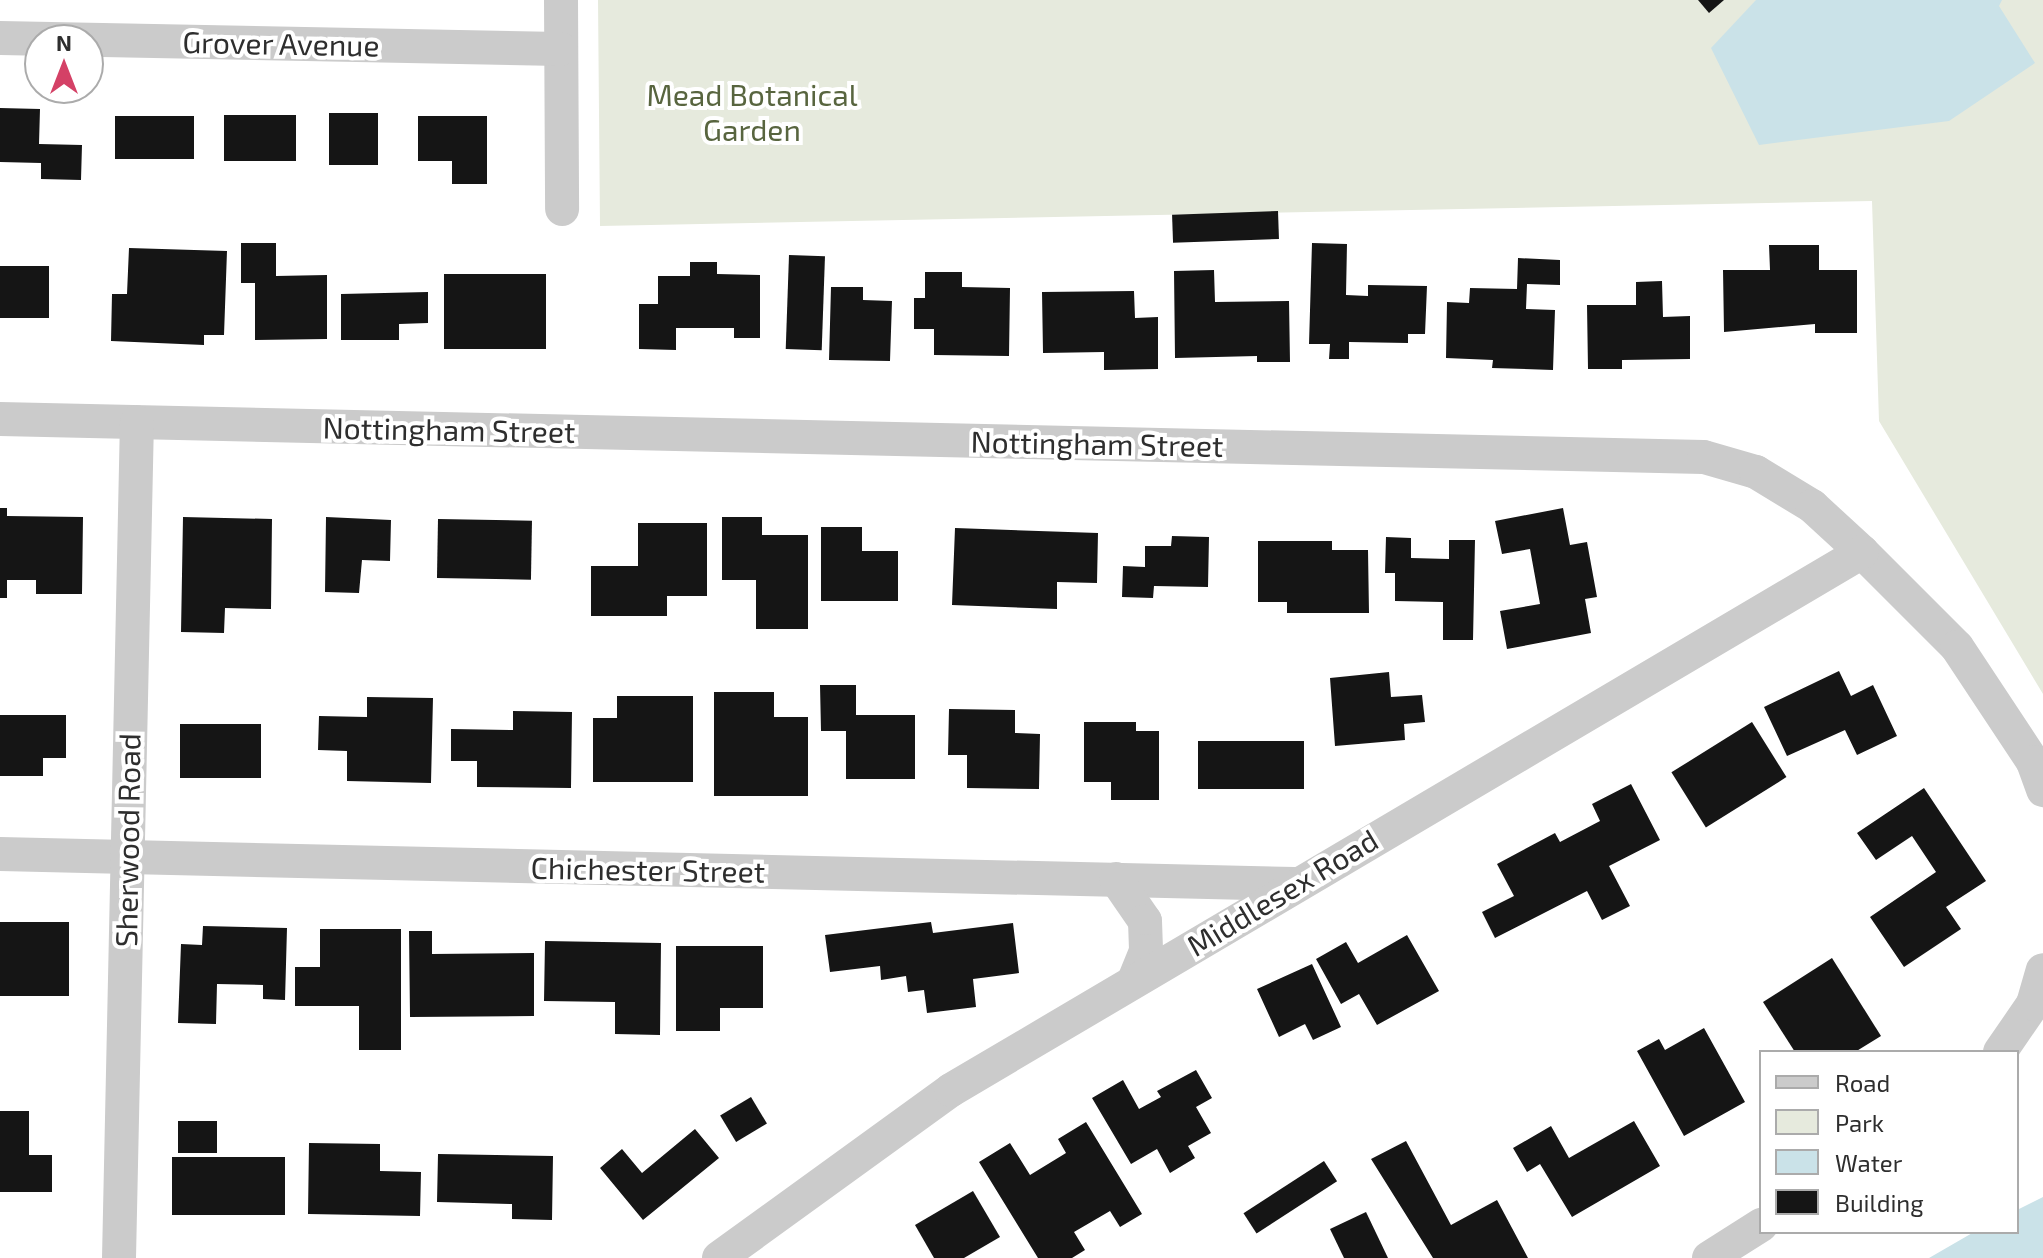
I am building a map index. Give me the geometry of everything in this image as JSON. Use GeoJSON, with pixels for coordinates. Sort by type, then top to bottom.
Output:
{"type":"FeatureCollection","features":[{"type":"Feature","properties":{"kind":"street"},"geometry":{"type":"LineString","coordinates":[[561,0],[562,209]]}},
{"type":"Feature","properties":{"kind":"street","name":"Grover Avenue"},"geometry":{"type":"LineString","coordinates":[[0,38],[561,49]]}},
{"type":"Feature","properties":{"kind":"street","name":"Nottingham Street"},"geometry":{"type":"LineString","coordinates":[[0,419],[1704,457],[1756,472],[1812,506],[1862,552],[1957,647],[2033,762],[2043,790]]}},
{"type":"Feature","properties":{"kind":"street","name":"Sherwood Road"},"geometry":{"type":"LineString","coordinates":[[119,1258],[137,422]]}},
{"type":"Feature","properties":{"kind":"street","name":"Middlesex Road"},"geometry":{"type":"LineString","coordinates":[[719,1258],[951,1090],[1295,884],[1862,552]]}},
{"type":"Feature","properties":{"kind":"street","name":"Chichester Street"},"geometry":{"type":"LineString","coordinates":[[0,854],[1295,884]]}},
{"type":"Feature","properties":{"kind":"street"},"geometry":{"type":"LineString","coordinates":[[1116,879],[1137,902],[1145,921],[1146,951],[1134,980]]}},
{"type":"Feature","properties":{"kind":"street"},"geometry":{"type":"LineString","coordinates":[[2001,1050],[2033,1004],[2043,970]]}},
{"type":"Feature","properties":{"kind":"street"},"geometry":{"type":"LineString","coordinates":[[1709,1258],[1759,1226]]}},
{"type":"Feature","properties":{"kind":"green space","name":"Mead Botanical Garden"},"geometry":{"type":"Polygon","coordinates":[[[598,0],[2043,0],[2043,694],[1879,421],[1872,201],[600,226],[598,0]]]}},
{"type":"Feature","properties":{"kind":"water"},"geometry":{"type":"Polygon","coordinates":[[[1756,0],[2002,0],[1999,6],[2035,63],[1949,121],[1759,145],[1711,48],[1756,0]]]}},
{"type":"Feature","properties":{"kind":"water"},"geometry":{"type":"Polygon","coordinates":[[[2043,1197],[2043,1258],[1929,1258],[1971,1234],[2019,1234],[2019,1209],[2043,1197]]]}},
{"type":"Feature","properties":{"kind":"building"},"geometry":{"type":"Polygon","coordinates":[[[1698,0],[1724,0],[1709,13],[1698,0]]]}},
{"type":"Feature","properties":{"kind":"building"},"geometry":{"type":"Polygon","coordinates":[[[0,108],[40,109],[39,144],[82,145],[81,180],[41,179],[41,163],[0,162],[0,108]]]}},
{"type":"Feature","properties":{"kind":"building"},"geometry":{"type":"Polygon","coordinates":[[[329,113],[378,113],[378,165],[329,165],[329,113]]]}},
{"type":"Feature","properties":{"kind":"building"},"geometry":{"type":"Polygon","coordinates":[[[224,115],[296,115],[296,161],[224,161],[224,115]]]}},
{"type":"Feature","properties":{"kind":"building"},"geometry":{"type":"Polygon","coordinates":[[[115,116],[194,116],[194,159],[115,159],[115,116]]]}},
{"type":"Feature","properties":{"kind":"building"},"geometry":{"type":"Polygon","coordinates":[[[418,116],[487,116],[487,184],[452,184],[452,161],[418,161],[418,116]]]}},
{"type":"Feature","properties":{"kind":"building"},"geometry":{"type":"Polygon","coordinates":[[[1278,211],[1279,239],[1173,243],[1172,215],[1278,211]]]}},
{"type":"Feature","properties":{"kind":"building"},"geometry":{"type":"Polygon","coordinates":[[[241,243],[276,243],[276,276],[327,275],[327,339],[255,340],[255,283],[241,283],[241,243]]]}},
{"type":"Feature","properties":{"kind":"building"},"geometry":{"type":"Polygon","coordinates":[[[1312,243],[1347,244],[1346,295],[1368,296],[1368,285],[1427,286],[1425,334],[1408,334],[1408,343],[1349,342],[1349,359],[1329,359],[1330,344],[1309,344],[1312,243]]]}},
{"type":"Feature","properties":{"kind":"building"},"geometry":{"type":"Polygon","coordinates":[[[1769,245],[1819,245],[1819,270],[1857,270],[1857,333],[1815,333],[1815,324],[1724,332],[1723,270],[1770,270],[1769,245]]]}},
{"type":"Feature","properties":{"kind":"building"},"geometry":{"type":"Polygon","coordinates":[[[129,248],[227,251],[224,335],[204,335],[204,345],[111,341],[112,294],[127,294],[129,248]]]}},
{"type":"Feature","properties":{"kind":"building"},"geometry":{"type":"Polygon","coordinates":[[[789,255],[825,256],[822,350],[786,349],[789,255]]]}},
{"type":"Feature","properties":{"kind":"building"},"geometry":{"type":"Polygon","coordinates":[[[1518,258],[1560,260],[1560,285],[1527,284],[1526,309],[1555,310],[1553,370],[1492,368],[1493,360],[1446,358],[1447,302],[1469,303],[1470,288],[1517,289],[1518,258]]]}},
{"type":"Feature","properties":{"kind":"building"},"geometry":{"type":"Polygon","coordinates":[[[690,262],[717,262],[717,274],[760,275],[760,338],[734,338],[734,328],[676,328],[676,350],[639,349],[639,304],[658,304],[658,276],[690,276],[690,262]]]}},
{"type":"Feature","properties":{"kind":"building"},"geometry":{"type":"Polygon","coordinates":[[[0,266],[49,266],[49,318],[0,318],[0,266]]]}},
{"type":"Feature","properties":{"kind":"building"},"geometry":{"type":"Polygon","coordinates":[[[1214,270],[1215,302],[1289,301],[1290,362],[1257,362],[1257,356],[1175,358],[1174,271],[1214,270]]]}},
{"type":"Feature","properties":{"kind":"building"},"geometry":{"type":"Polygon","coordinates":[[[925,272],[962,272],[962,287],[1010,288],[1009,356],[934,355],[934,329],[914,329],[914,298],[925,298],[925,272]]]}},
{"type":"Feature","properties":{"kind":"building"},"geometry":{"type":"Polygon","coordinates":[[[444,274],[546,274],[546,349],[444,349],[444,274]]]}},
{"type":"Feature","properties":{"kind":"building"},"geometry":{"type":"Polygon","coordinates":[[[1662,281],[1663,317],[1690,316],[1690,359],[1622,360],[1622,369],[1588,369],[1587,305],[1636,305],[1636,282],[1662,281]]]}},
{"type":"Feature","properties":{"kind":"building"},"geometry":{"type":"Polygon","coordinates":[[[831,287],[863,287],[863,300],[892,301],[890,361],[829,360],[831,287]]]}},
{"type":"Feature","properties":{"kind":"building"},"geometry":{"type":"Polygon","coordinates":[[[1134,291],[1135,318],[1158,317],[1158,369],[1104,370],[1104,352],[1043,353],[1042,292],[1134,291]]]}},
{"type":"Feature","properties":{"kind":"building"},"geometry":{"type":"Polygon","coordinates":[[[428,292],[428,323],[399,324],[399,340],[341,340],[341,294],[428,292]]]}},
{"type":"Feature","properties":{"kind":"building"},"geometry":{"type":"Polygon","coordinates":[[[0,508],[7,508],[7,516],[83,517],[82,594],[36,594],[36,580],[7,580],[7,598],[0,598],[0,508]]]}},
{"type":"Feature","properties":{"kind":"building"},"geometry":{"type":"Polygon","coordinates":[[[1563,508],[1570,545],[1587,542],[1597,597],[1585,599],[1591,633],[1507,649],[1500,611],[1540,604],[1530,549],[1502,554],[1495,521],[1563,508]]]}},
{"type":"Feature","properties":{"kind":"building"},"geometry":{"type":"Polygon","coordinates":[[[183,517],[272,519],[271,609],[225,608],[224,633],[181,632],[183,517]]]}},
{"type":"Feature","properties":{"kind":"building"},"geometry":{"type":"Polygon","coordinates":[[[326,517],[391,520],[390,561],[362,560],[359,593],[325,592],[326,517]]]}},
{"type":"Feature","properties":{"kind":"building"},"geometry":{"type":"Polygon","coordinates":[[[722,517],[762,517],[762,535],[808,535],[808,629],[756,629],[756,580],[722,580],[722,517]]]}},
{"type":"Feature","properties":{"kind":"building"},"geometry":{"type":"Polygon","coordinates":[[[438,519],[532,521],[531,580],[437,578],[438,519]]]}},
{"type":"Feature","properties":{"kind":"building"},"geometry":{"type":"Polygon","coordinates":[[[638,523],[707,523],[707,596],[667,596],[667,616],[591,616],[591,566],[638,566],[638,523]]]}},
{"type":"Feature","properties":{"kind":"building"},"geometry":{"type":"Polygon","coordinates":[[[821,527],[862,527],[862,551],[898,551],[898,601],[821,601],[821,527]]]}},
{"type":"Feature","properties":{"kind":"building"},"geometry":{"type":"Polygon","coordinates":[[[955,528],[1098,533],[1097,583],[1057,582],[1057,609],[952,605],[955,528]]]}},
{"type":"Feature","properties":{"kind":"building"},"geometry":{"type":"Polygon","coordinates":[[[1172,536],[1209,537],[1208,587],[1154,586],[1153,598],[1122,597],[1123,566],[1145,567],[1145,546],[1171,546],[1172,536]]]}},
{"type":"Feature","properties":{"kind":"building"},"geometry":{"type":"Polygon","coordinates":[[[1386,537],[1411,538],[1411,558],[1449,559],[1449,540],[1475,540],[1473,640],[1443,640],[1443,602],[1395,601],[1395,573],[1385,573],[1386,537]]]}},
{"type":"Feature","properties":{"kind":"building"},"geometry":{"type":"Polygon","coordinates":[[[1258,541],[1332,541],[1332,550],[1368,550],[1369,613],[1287,613],[1287,602],[1258,602],[1258,541]]]}},
{"type":"Feature","properties":{"kind":"building"},"geometry":{"type":"Polygon","coordinates":[[[1839,671],[1851,696],[1873,685],[1897,736],[1857,755],[1845,730],[1787,756],[1764,707],[1839,671]]]}},
{"type":"Feature","properties":{"kind":"building"},"geometry":{"type":"Polygon","coordinates":[[[1389,672],[1391,697],[1422,695],[1425,722],[1404,724],[1405,740],[1335,746],[1330,678],[1389,672]]]}},
{"type":"Feature","properties":{"kind":"building"},"geometry":{"type":"Polygon","coordinates":[[[820,685],[856,685],[856,715],[915,715],[915,779],[846,779],[846,731],[821,731],[820,685]]]}},
{"type":"Feature","properties":{"kind":"building"},"geometry":{"type":"Polygon","coordinates":[[[714,692],[774,692],[774,717],[808,717],[808,796],[714,796],[714,692]]]}},
{"type":"Feature","properties":{"kind":"building"},"geometry":{"type":"Polygon","coordinates":[[[617,696],[693,696],[693,782],[593,782],[593,718],[617,718],[617,696]]]}},
{"type":"Feature","properties":{"kind":"building"},"geometry":{"type":"Polygon","coordinates":[[[367,697],[433,698],[431,783],[347,781],[347,751],[318,750],[319,716],[367,717],[367,697]]]}},
{"type":"Feature","properties":{"kind":"building"},"geometry":{"type":"Polygon","coordinates":[[[949,709],[1015,710],[1015,733],[1040,734],[1039,789],[967,788],[967,755],[948,755],[949,709]]]}},
{"type":"Feature","properties":{"kind":"building"},"geometry":{"type":"Polygon","coordinates":[[[513,711],[572,712],[571,788],[477,787],[477,761],[451,761],[451,729],[513,730],[513,711]]]}},
{"type":"Feature","properties":{"kind":"building"},"geometry":{"type":"Polygon","coordinates":[[[0,715],[66,715],[66,758],[43,758],[43,776],[0,776],[0,715]]]}},
{"type":"Feature","properties":{"kind":"building"},"geometry":{"type":"Polygon","coordinates":[[[1084,722],[1136,722],[1136,731],[1159,731],[1159,800],[1111,800],[1111,782],[1084,782],[1084,722]]]}},
{"type":"Feature","properties":{"kind":"building"},"geometry":{"type":"Polygon","coordinates":[[[1752,722],[1786,777],[1706,827],[1671,772],[1752,722]]]}},
{"type":"Feature","properties":{"kind":"building"},"geometry":{"type":"Polygon","coordinates":[[[180,724],[261,724],[261,778],[180,778],[180,724]]]}},
{"type":"Feature","properties":{"kind":"building"},"geometry":{"type":"Polygon","coordinates":[[[1198,741],[1304,741],[1304,789],[1198,789],[1198,741]]]}},
{"type":"Feature","properties":{"kind":"building"},"geometry":{"type":"Polygon","coordinates":[[[1631,784],[1660,840],[1609,866],[1630,906],[1602,920],[1587,891],[1495,938],[1482,912],[1514,896],[1497,864],[1555,833],[1560,842],[1600,821],[1592,804],[1631,784]]]}},
{"type":"Feature","properties":{"kind":"building"},"geometry":{"type":"Polygon","coordinates":[[[1924,788],[1986,881],[1946,907],[1961,929],[1904,967],[1870,917],[1936,872],[1912,836],[1876,860],[1857,833],[1924,788]]]}},
{"type":"Feature","properties":{"kind":"building"},"geometry":{"type":"Polygon","coordinates":[[[0,922],[69,922],[69,996],[0,996],[0,922]]]}},
{"type":"Feature","properties":{"kind":"building"},"geometry":{"type":"Polygon","coordinates":[[[931,922],[933,933],[1013,923],[1019,973],[973,979],[976,1007],[927,1013],[924,990],[908,992],[906,976],[881,980],[880,966],[830,972],[825,935],[931,922]]]}},
{"type":"Feature","properties":{"kind":"building"},"geometry":{"type":"Polygon","coordinates":[[[203,926],[287,928],[285,1000],[263,999],[263,985],[217,984],[216,1024],[178,1023],[181,944],[202,945],[203,926]]]}},
{"type":"Feature","properties":{"kind":"building"},"geometry":{"type":"Polygon","coordinates":[[[320,929],[401,929],[401,1050],[359,1050],[359,1006],[295,1006],[295,967],[320,967],[320,929]]]}},
{"type":"Feature","properties":{"kind":"building"},"geometry":{"type":"Polygon","coordinates":[[[409,931],[432,931],[432,954],[534,953],[534,1016],[410,1017],[409,931]]]}},
{"type":"Feature","properties":{"kind":"building"},"geometry":{"type":"Polygon","coordinates":[[[1407,935],[1439,991],[1377,1025],[1359,994],[1341,1004],[1316,959],[1346,942],[1358,963],[1407,935]]]}},
{"type":"Feature","properties":{"kind":"building"},"geometry":{"type":"Polygon","coordinates":[[[545,941],[661,943],[660,1035],[615,1034],[615,1002],[544,1001],[545,941]]]}},
{"type":"Feature","properties":{"kind":"building"},"geometry":{"type":"Polygon","coordinates":[[[676,946],[763,946],[763,1008],[720,1008],[720,1031],[676,1031],[676,946]]]}},
{"type":"Feature","properties":{"kind":"building"},"geometry":{"type":"Polygon","coordinates":[[[1832,958],[1881,1036],[1858,1050],[1794,1050],[1763,1002],[1832,958]]]}},
{"type":"Feature","properties":{"kind":"building"},"geometry":{"type":"Polygon","coordinates":[[[1312,964],[1341,1027],[1313,1040],[1305,1024],[1279,1037],[1257,989],[1312,964]]]}},
{"type":"Feature","properties":{"kind":"building"},"geometry":{"type":"Polygon","coordinates":[[[1704,1028],[1745,1102],[1684,1136],[1637,1051],[1659,1039],[1665,1050],[1704,1028]]]}},
{"type":"Feature","properties":{"kind":"building"},"geometry":{"type":"Polygon","coordinates":[[[1196,1070],[1212,1098],[1196,1107],[1211,1133],[1188,1146],[1195,1158],[1170,1173],[1157,1149],[1131,1164],[1092,1098],[1123,1080],[1139,1109],[1161,1097],[1157,1091],[1196,1070]]]}},
{"type":"Feature","properties":{"kind":"building"},"geometry":{"type":"Polygon","coordinates":[[[751,1097],[767,1124],[736,1142],[720,1116],[751,1097]]]}},
{"type":"Feature","properties":{"kind":"building"},"geometry":{"type":"Polygon","coordinates":[[[0,1111],[29,1111],[29,1155],[52,1155],[52,1192],[0,1192],[0,1111]]]}},
{"type":"Feature","properties":{"kind":"building"},"geometry":{"type":"Polygon","coordinates":[[[178,1121],[217,1121],[217,1153],[178,1153],[178,1121]]]}},
{"type":"Feature","properties":{"kind":"building"},"geometry":{"type":"Polygon","coordinates":[[[1634,1121],[1660,1166],[1572,1217],[1540,1164],[1527,1172],[1513,1148],[1551,1126],[1569,1158],[1634,1121]]]}},
{"type":"Feature","properties":{"kind":"building"},"geometry":{"type":"Polygon","coordinates":[[[1086,1122],[1142,1214],[1120,1227],[1110,1211],[1074,1232],[1085,1250],[1072,1258],[1038,1258],[979,1162],[1010,1143],[1030,1175],[1066,1153],[1058,1139],[1086,1122]]]}},
{"type":"Feature","properties":{"kind":"building"},"geometry":{"type":"Polygon","coordinates":[[[695,1129],[719,1158],[643,1220],[600,1168],[622,1149],[642,1173],[695,1129]]]}},
{"type":"Feature","properties":{"kind":"building"},"geometry":{"type":"Polygon","coordinates":[[[1406,1141],[1451,1225],[1497,1200],[1528,1258],[1433,1258],[1371,1159],[1406,1141]]]}},
{"type":"Feature","properties":{"kind":"building"},"geometry":{"type":"Polygon","coordinates":[[[309,1143],[380,1144],[380,1171],[421,1172],[420,1216],[308,1214],[309,1143]]]}},
{"type":"Feature","properties":{"kind":"building"},"geometry":{"type":"Polygon","coordinates":[[[438,1154],[553,1156],[552,1220],[512,1219],[512,1204],[437,1202],[438,1154]]]}},
{"type":"Feature","properties":{"kind":"building"},"geometry":{"type":"Polygon","coordinates":[[[172,1157],[285,1157],[285,1215],[172,1215],[172,1157]]]}},
{"type":"Feature","properties":{"kind":"building"},"geometry":{"type":"Polygon","coordinates":[[[1324,1161],[1337,1181],[1257,1233],[1243,1213],[1324,1161]]]}},
{"type":"Feature","properties":{"kind":"building"},"geometry":{"type":"Polygon","coordinates":[[[973,1191],[1000,1237],[964,1258],[934,1258],[915,1225],[973,1191]]]}},
{"type":"Feature","properties":{"kind":"building"},"geometry":{"type":"Polygon","coordinates":[[[1366,1212],[1388,1258],[1344,1258],[1330,1229],[1366,1212]]]}}]}
